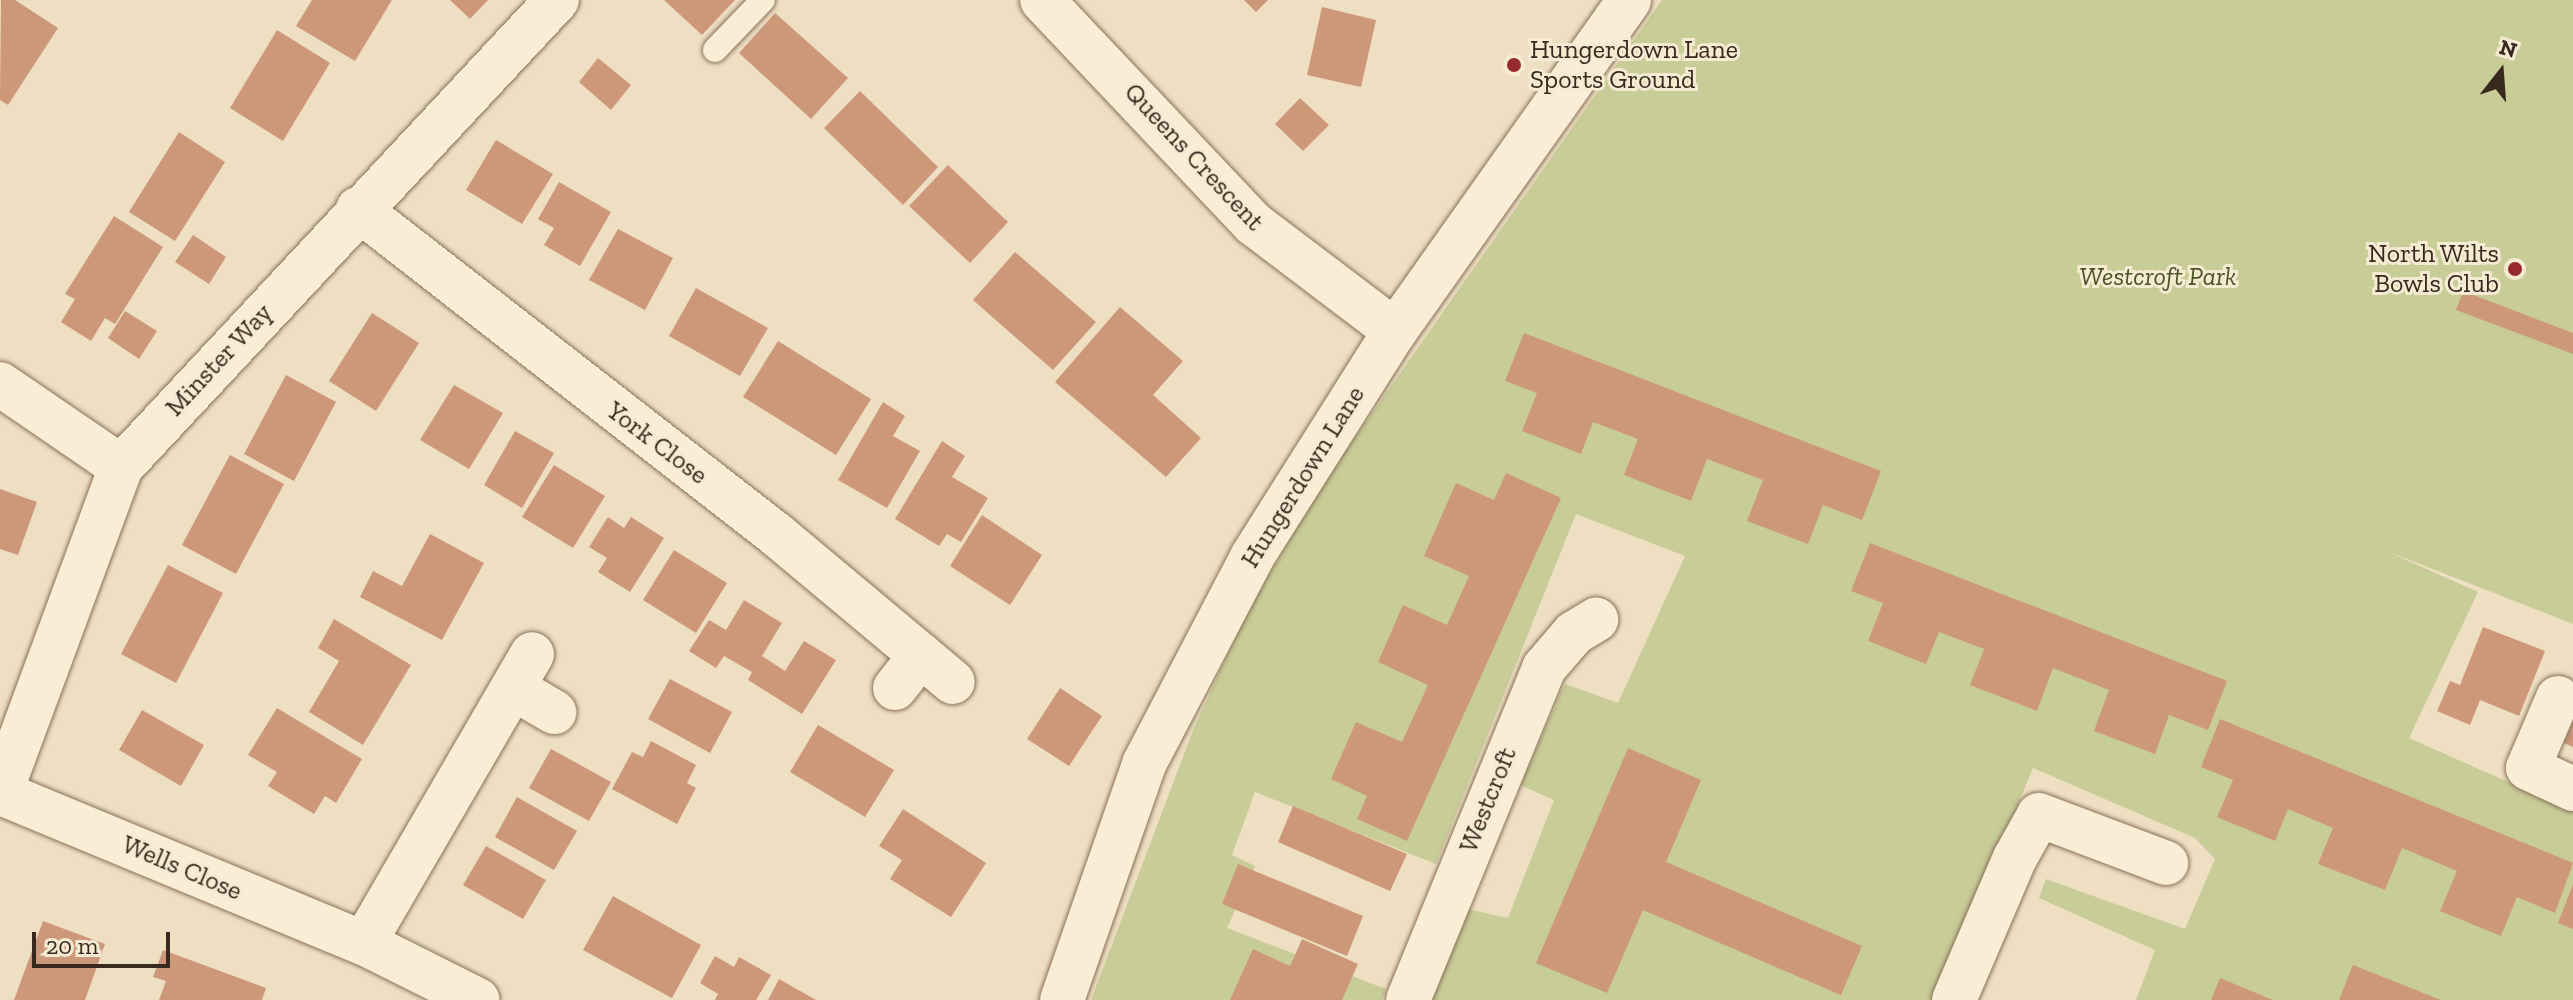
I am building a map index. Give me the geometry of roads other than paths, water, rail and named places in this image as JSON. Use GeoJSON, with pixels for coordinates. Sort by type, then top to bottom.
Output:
{"type":"FeatureCollection","features":[{"type":"Feature","properties":{"kind":"street","name":"Minster Way"},"geometry":{"type":"LineString","coordinates":[[0,794],[121,467],[358,209],[557,0]]}},
{"type":"Feature","properties":{"kind":"street","name":"Queens Crescent"},"geometry":{"type":"LineString","coordinates":[[1042,0],[1254,224],[1395,331]]}},
{"type":"Feature","properties":{"kind":"street","name":"Hungerdown Lane"},"geometry":{"type":"LineString","coordinates":[[1062,1000],[1091,906],[1151,751],[1252,557],[1395,331],[1629,0]]}},
{"type":"Feature","properties":{"kind":"street","name":"York Close"},"geometry":{"type":"LineString","coordinates":[[358,209],[777,535],[923,675]]}},
{"type":"Feature","properties":{"kind":"street"},"geometry":{"type":"LineString","coordinates":[[0,384],[121,467]]}},
{"type":"Feature","properties":{"kind":"street","name":"Westcroft"},"geometry":{"type":"LineString","coordinates":[[1408,1000],[1544,668],[1574,633],[1596,620]]}},
{"type":"Feature","properties":{"kind":"street"},"geometry":{"type":"LineString","coordinates":[[364,943],[450,787],[523,671],[554,712]]}},
{"type":"Feature","properties":{"kind":"street"},"geometry":{"type":"LineString","coordinates":[[2558,698],[2528,768],[2573,789]]}},
{"type":"Feature","properties":{"kind":"street","name":"Wells Close"},"geometry":{"type":"LineString","coordinates":[[0,794],[364,943],[478,1000]]}},
{"type":"Feature","properties":{"kind":"street"},"geometry":{"type":"LineString","coordinates":[[1954,1000],[2015,858],[2039,815],[2166,863]]}},
{"type":"Feature","properties":{"kind":"lane"},"geometry":{"type":"LineString","coordinates":[[715,50],[763,0]]}},
{"type":"Feature","properties":{"kind":"place","name":"Hungerdown Lane Sports Ground"},"geometry":{"type":"Point","coordinates":[1514,65]}},
{"type":"Feature","properties":{"kind":"place","name":"North Wilts Bowls Club"},"geometry":{"type":"Point","coordinates":[2515,269]}},
{"type":"Feature","properties":{"kind":"park label","name":"Westcroft Park"},"geometry":{"type":"Point","coordinates":[2158,277]}}]}
